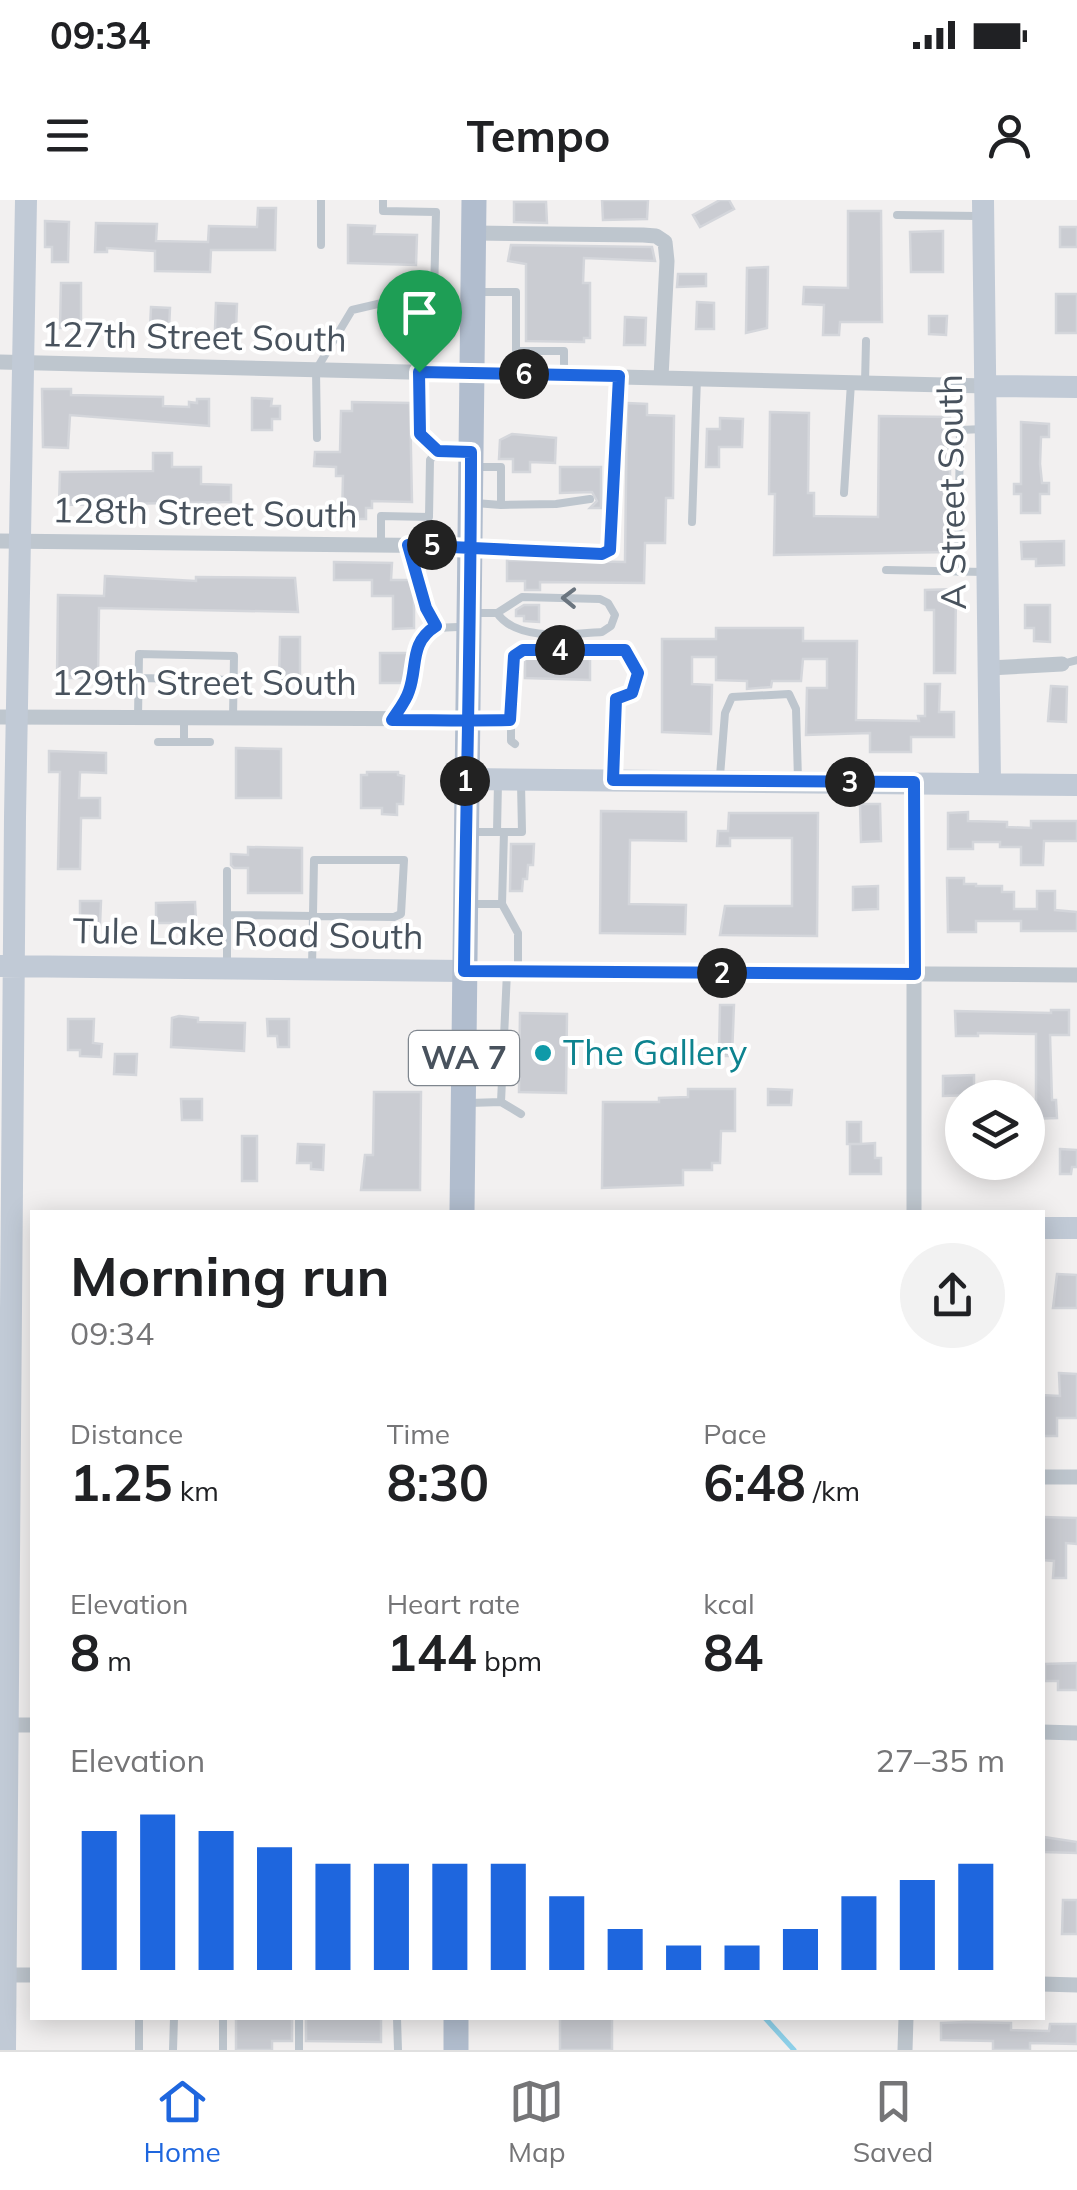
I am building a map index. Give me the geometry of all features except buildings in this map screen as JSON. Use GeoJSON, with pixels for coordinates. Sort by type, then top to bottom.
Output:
{"type":"FeatureCollection","features":[{"type":"Feature","properties":{"kind":"main road","name":"WA 7"},"geometry":{"type":"LineString","coordinates":[[462,1210],[474,200]]}},
{"type":"Feature","properties":{"kind":"main road"},"geometry":{"type":"LineString","coordinates":[[456,2020],[456,2050]]}},
{"type":"Feature","properties":{"kind":"street"},"geometry":{"type":"LineString","coordinates":[[5,2050],[3,1725],[11,1220],[6,1116],[12,362],[26,200]]}},
{"type":"Feature","properties":{"kind":"street","name":"A Street South"},"geometry":{"type":"LineString","coordinates":[[983,208],[990,783]]}},
{"type":"Feature","properties":{"kind":"street"},"geometry":{"type":"LineString","coordinates":[[474,233],[643,235],[665,242],[661,377]]}},
{"type":"Feature","properties":{"kind":"street","name":"127th Street South"},"geometry":{"type":"LineString","coordinates":[[12,362],[986,386]]}},
{"type":"Feature","properties":{"kind":"street"},"geometry":{"type":"LineString","coordinates":[[986,386],[1077,387]]}},
{"type":"Feature","properties":{"kind":"street","name":"128th Street South"},"geometry":{"type":"LineString","coordinates":[[10,541],[469,546]]}},
{"type":"Feature","properties":{"kind":"street"},"geometry":{"type":"LineString","coordinates":[[989,668],[1070,662]]}},
{"type":"Feature","properties":{"kind":"street","name":"129th Street South"},"geometry":{"type":"LineString","coordinates":[[8,717],[467,720]]}},
{"type":"Feature","properties":{"kind":"street"},"geometry":{"type":"LineString","coordinates":[[466,779],[1077,784]]}},
{"type":"Feature","properties":{"kind":"street"},"geometry":{"type":"LineString","coordinates":[[914,782],[914,1210]]}},
{"type":"Feature","properties":{"kind":"street","name":"Tule Lake Road South"},"geometry":{"type":"LineString","coordinates":[[7,966],[1077,975]]}},
{"type":"Feature","properties":{"kind":"street"},"geometry":{"type":"LineString","coordinates":[[1045,1228],[1077,1228]]}},
{"type":"Feature","properties":{"kind":"street"},"geometry":{"type":"LineString","coordinates":[[1045,1477],[1077,1477]]}},
{"type":"Feature","properties":{"kind":"street"},"geometry":{"type":"LineString","coordinates":[[3,1725],[30,1725]]}},
{"type":"Feature","properties":{"kind":"street"},"geometry":{"type":"LineString","coordinates":[[1045,1732],[1077,1732]]}},
{"type":"Feature","properties":{"kind":"street"},"geometry":{"type":"LineString","coordinates":[[3,1975],[30,1975]]}},
{"type":"Feature","properties":{"kind":"street"},"geometry":{"type":"LineString","coordinates":[[1045,1984],[1077,1985]]}},
{"type":"Feature","properties":{"kind":"street"},"geometry":{"type":"LineString","coordinates":[[905,2050],[906,2020]]}},
{"type":"Feature","properties":{"kind":"lane"},"geometry":{"type":"LineString","coordinates":[[321,200],[321,245]]}},
{"type":"Feature","properties":{"kind":"lane"},"geometry":{"type":"LineString","coordinates":[[317,438],[316,370],[352,310],[412,296],[434,296],[436,212],[382,211],[383,200]]}},
{"type":"Feature","properties":{"kind":"lane"},"geometry":{"type":"LineString","coordinates":[[897,214],[983,208]]}},
{"type":"Feature","properties":{"kind":"lane"},"geometry":{"type":"LineString","coordinates":[[473,292],[516,292],[516,350],[564,351],[564,375]]}},
{"type":"Feature","properties":{"kind":"lane"},"geometry":{"type":"LineString","coordinates":[[844,493],[866,341]]}},
{"type":"Feature","properties":{"kind":"lane"},"geometry":{"type":"LineString","coordinates":[[419,372],[420,434],[438,451],[501,466],[502,505]]}},
{"type":"Feature","properties":{"kind":"lane"},"geometry":{"type":"LineString","coordinates":[[469,546],[513,552],[602,554],[610,550],[619,376]]}},
{"type":"Feature","properties":{"kind":"lane"},"geometry":{"type":"LineString","coordinates":[[692,522],[696,378]]}},
{"type":"Feature","properties":{"kind":"lane"},"geometry":{"type":"LineString","coordinates":[[958,572],[960,438],[962,430],[987,430]]}},
{"type":"Feature","properties":{"kind":"lane"},"geometry":{"type":"LineString","coordinates":[[381,545],[381,516],[429,517],[430,460],[438,451]]}},
{"type":"Feature","properties":{"kind":"lane"},"geometry":{"type":"LineString","coordinates":[[470,502],[556,504],[590,499]]}},
{"type":"Feature","properties":{"kind":"lane"},"geometry":{"type":"LineString","coordinates":[[601,499],[614,499]]}},
{"type":"Feature","properties":{"kind":"lane"},"geometry":{"type":"LineString","coordinates":[[408,545],[426,608],[436,626]]}},
{"type":"Feature","properties":{"kind":"lane"},"geometry":{"type":"LineString","coordinates":[[886,570],[988,572]]}},
{"type":"Feature","properties":{"kind":"lane"},"geometry":{"type":"LineString","coordinates":[[392,720],[408,694],[416,646],[436,626],[497,612],[522,598],[600,599],[608,603],[614,615],[611,626],[602,632],[520,632],[505,624],[497,612]]}},
{"type":"Feature","properties":{"kind":"lane"},"geometry":{"type":"LineString","coordinates":[[515,744],[510,720],[514,656],[523,650],[625,650],[638,673],[632,693],[616,699],[613,780]]}},
{"type":"Feature","properties":{"kind":"lane"},"geometry":{"type":"LineString","coordinates":[[138,718],[139,654],[234,656],[233,719]]}},
{"type":"Feature","properties":{"kind":"lane"},"geometry":{"type":"LineString","coordinates":[[139,678],[234,680]]}},
{"type":"Feature","properties":{"kind":"lane"},"geometry":{"type":"LineString","coordinates":[[719,781],[726,713],[732,697],[789,694],[796,710],[798,782]]}},
{"type":"Feature","properties":{"kind":"lane"},"geometry":{"type":"LineString","coordinates":[[184,718],[184,742]]}},
{"type":"Feature","properties":{"kind":"lane"},"geometry":{"type":"LineString","coordinates":[[467,720],[510,720]]}},
{"type":"Feature","properties":{"kind":"lane"},"geometry":{"type":"LineString","coordinates":[[158,742],[210,742]]}},
{"type":"Feature","properties":{"kind":"lane"},"geometry":{"type":"LineString","coordinates":[[465,832],[522,832],[510,779]]}},
{"type":"Feature","properties":{"kind":"lane"},"geometry":{"type":"LineString","coordinates":[[501,1102],[518,933],[502,904],[500,832],[510,779]]}},
{"type":"Feature","properties":{"kind":"lane"},"geometry":{"type":"LineString","coordinates":[[226,915],[313,917],[394,918],[402,914],[404,860],[314,860],[313,917],[312,970]]}},
{"type":"Feature","properties":{"kind":"lane"},"geometry":{"type":"LineString","coordinates":[[226,968],[227,871]]}},
{"type":"Feature","properties":{"kind":"lane"},"geometry":{"type":"LineString","coordinates":[[465,904],[502,904]]}},
{"type":"Feature","properties":{"kind":"lane"},"geometry":{"type":"LineString","coordinates":[[463,1103],[501,1102],[521,1114]]}},
{"type":"Feature","properties":{"kind":"lane"},"geometry":{"type":"LineString","coordinates":[[139,2050],[140,2020]]}},
{"type":"Feature","properties":{"kind":"lane"},"geometry":{"type":"LineString","coordinates":[[173,2050],[174,2020]]}},
{"type":"Feature","properties":{"kind":"lane"},"geometry":{"type":"LineString","coordinates":[[223,2020],[224,2050]]}},
{"type":"Feature","properties":{"kind":"lane"},"geometry":{"type":"LineString","coordinates":[[299,2020],[299,2050]]}},
{"type":"Feature","properties":{"kind":"lane"},"geometry":{"type":"LineString","coordinates":[[397,2020],[398,2050]]}},
{"type":"Feature","properties":{"kind":"waterway"},"geometry":{"type":"LineString","coordinates":[[767,2020],[794,2050]]}},
{"type":"Feature","properties":{"kind":"place","name":"The Gallery"},"geometry":{"type":"Point","coordinates":[543,1053]}},
{"type":"Feature","properties":{"kind":"route"},"geometry":{"type":"LineString","coordinates":[[419,372],[420,434],[438,451],[471,452],[469,546],[467,720],[466,779],[464,971],[915,974],[914,782],[613,780],[616,699],[632,693],[638,673],[625,650],[523,650],[514,656],[511,670],[510,720],[495,720],[467,720],[392,720],[408,694],[416,646],[436,626],[426,608],[408,545],[469,546],[592,556],[610,550],[613,518],[619,376],[419,372]]}}]}
